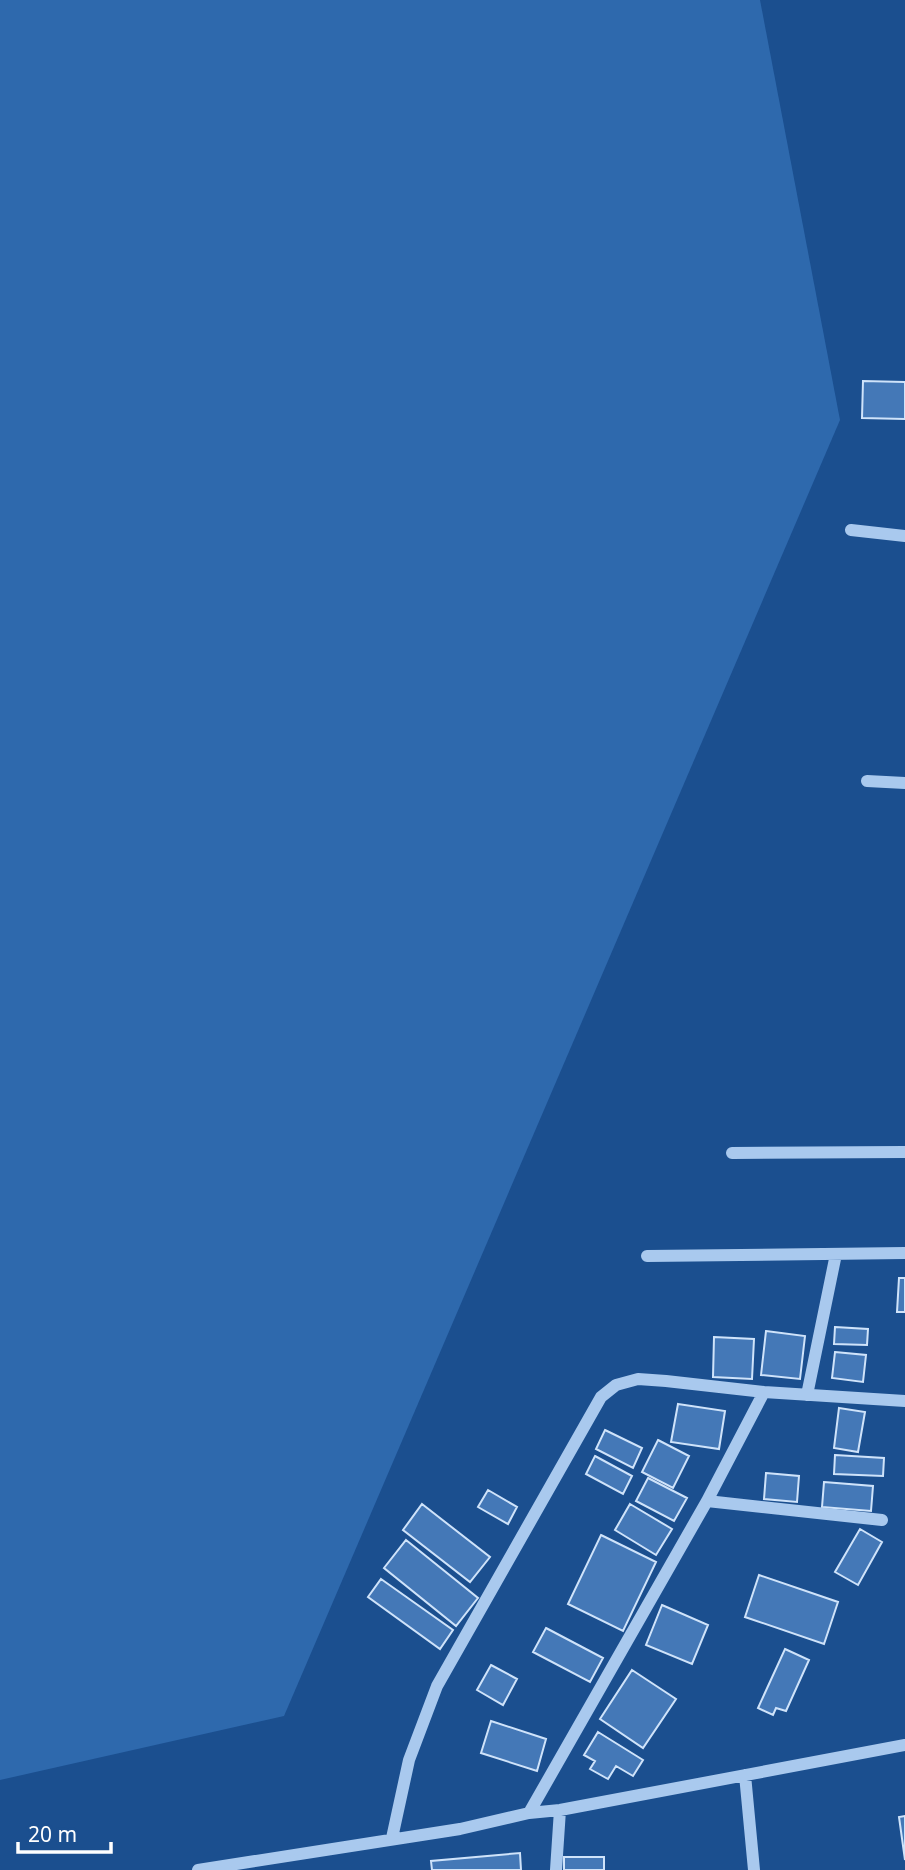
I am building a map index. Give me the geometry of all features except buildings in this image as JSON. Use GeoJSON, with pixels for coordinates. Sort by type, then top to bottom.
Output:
{"type":"FeatureCollection","features":[{"type":"Feature","properties":{"kind":"street"},"geometry":{"type":"LineString","coordinates":[[851,530],[905,536]]}},
{"type":"Feature","properties":{"kind":"street"},"geometry":{"type":"LineString","coordinates":[[867,780],[905,783]]}},
{"type":"Feature","properties":{"kind":"street"},"geometry":{"type":"LineString","coordinates":[[732,1153],[905,1152]]}},
{"type":"Feature","properties":{"kind":"street"},"geometry":{"type":"LineString","coordinates":[[646,1256],[905,1253]]}},
{"type":"Feature","properties":{"kind":"street"},"geometry":{"type":"LineString","coordinates":[[807,1395],[836,1254]]}},
{"type":"Feature","properties":{"kind":"street"},"geometry":{"type":"LineString","coordinates":[[392,1838],[409,1760],[437,1686],[601,1397],[616,1385],[638,1379],[764,1392],[905,1401]]}},
{"type":"Feature","properties":{"kind":"street"},"geometry":{"type":"LineString","coordinates":[[529,1813],[708,1501],[764,1392]]}},
{"type":"Feature","properties":{"kind":"street"},"geometry":{"type":"LineString","coordinates":[[708,1501],[882,1520]]}},
{"type":"Feature","properties":{"kind":"street"},"geometry":{"type":"LineString","coordinates":[[198,1870],[460,1829],[529,1813],[560,1810],[905,1745]]}},
{"type":"Feature","properties":{"kind":"street"},"geometry":{"type":"LineString","coordinates":[[745,1775],[754,1870]]}},
{"type":"Feature","properties":{"kind":"street"},"geometry":{"type":"LineString","coordinates":[[556,1870],[560,1810]]}},
{"type":"Feature","properties":{"kind":"shaded area"},"geometry":{"type":"Polygon","coordinates":[[[0,0],[760,0],[840,420],[284,1716],[0,1780],[0,0]]]}}]}
